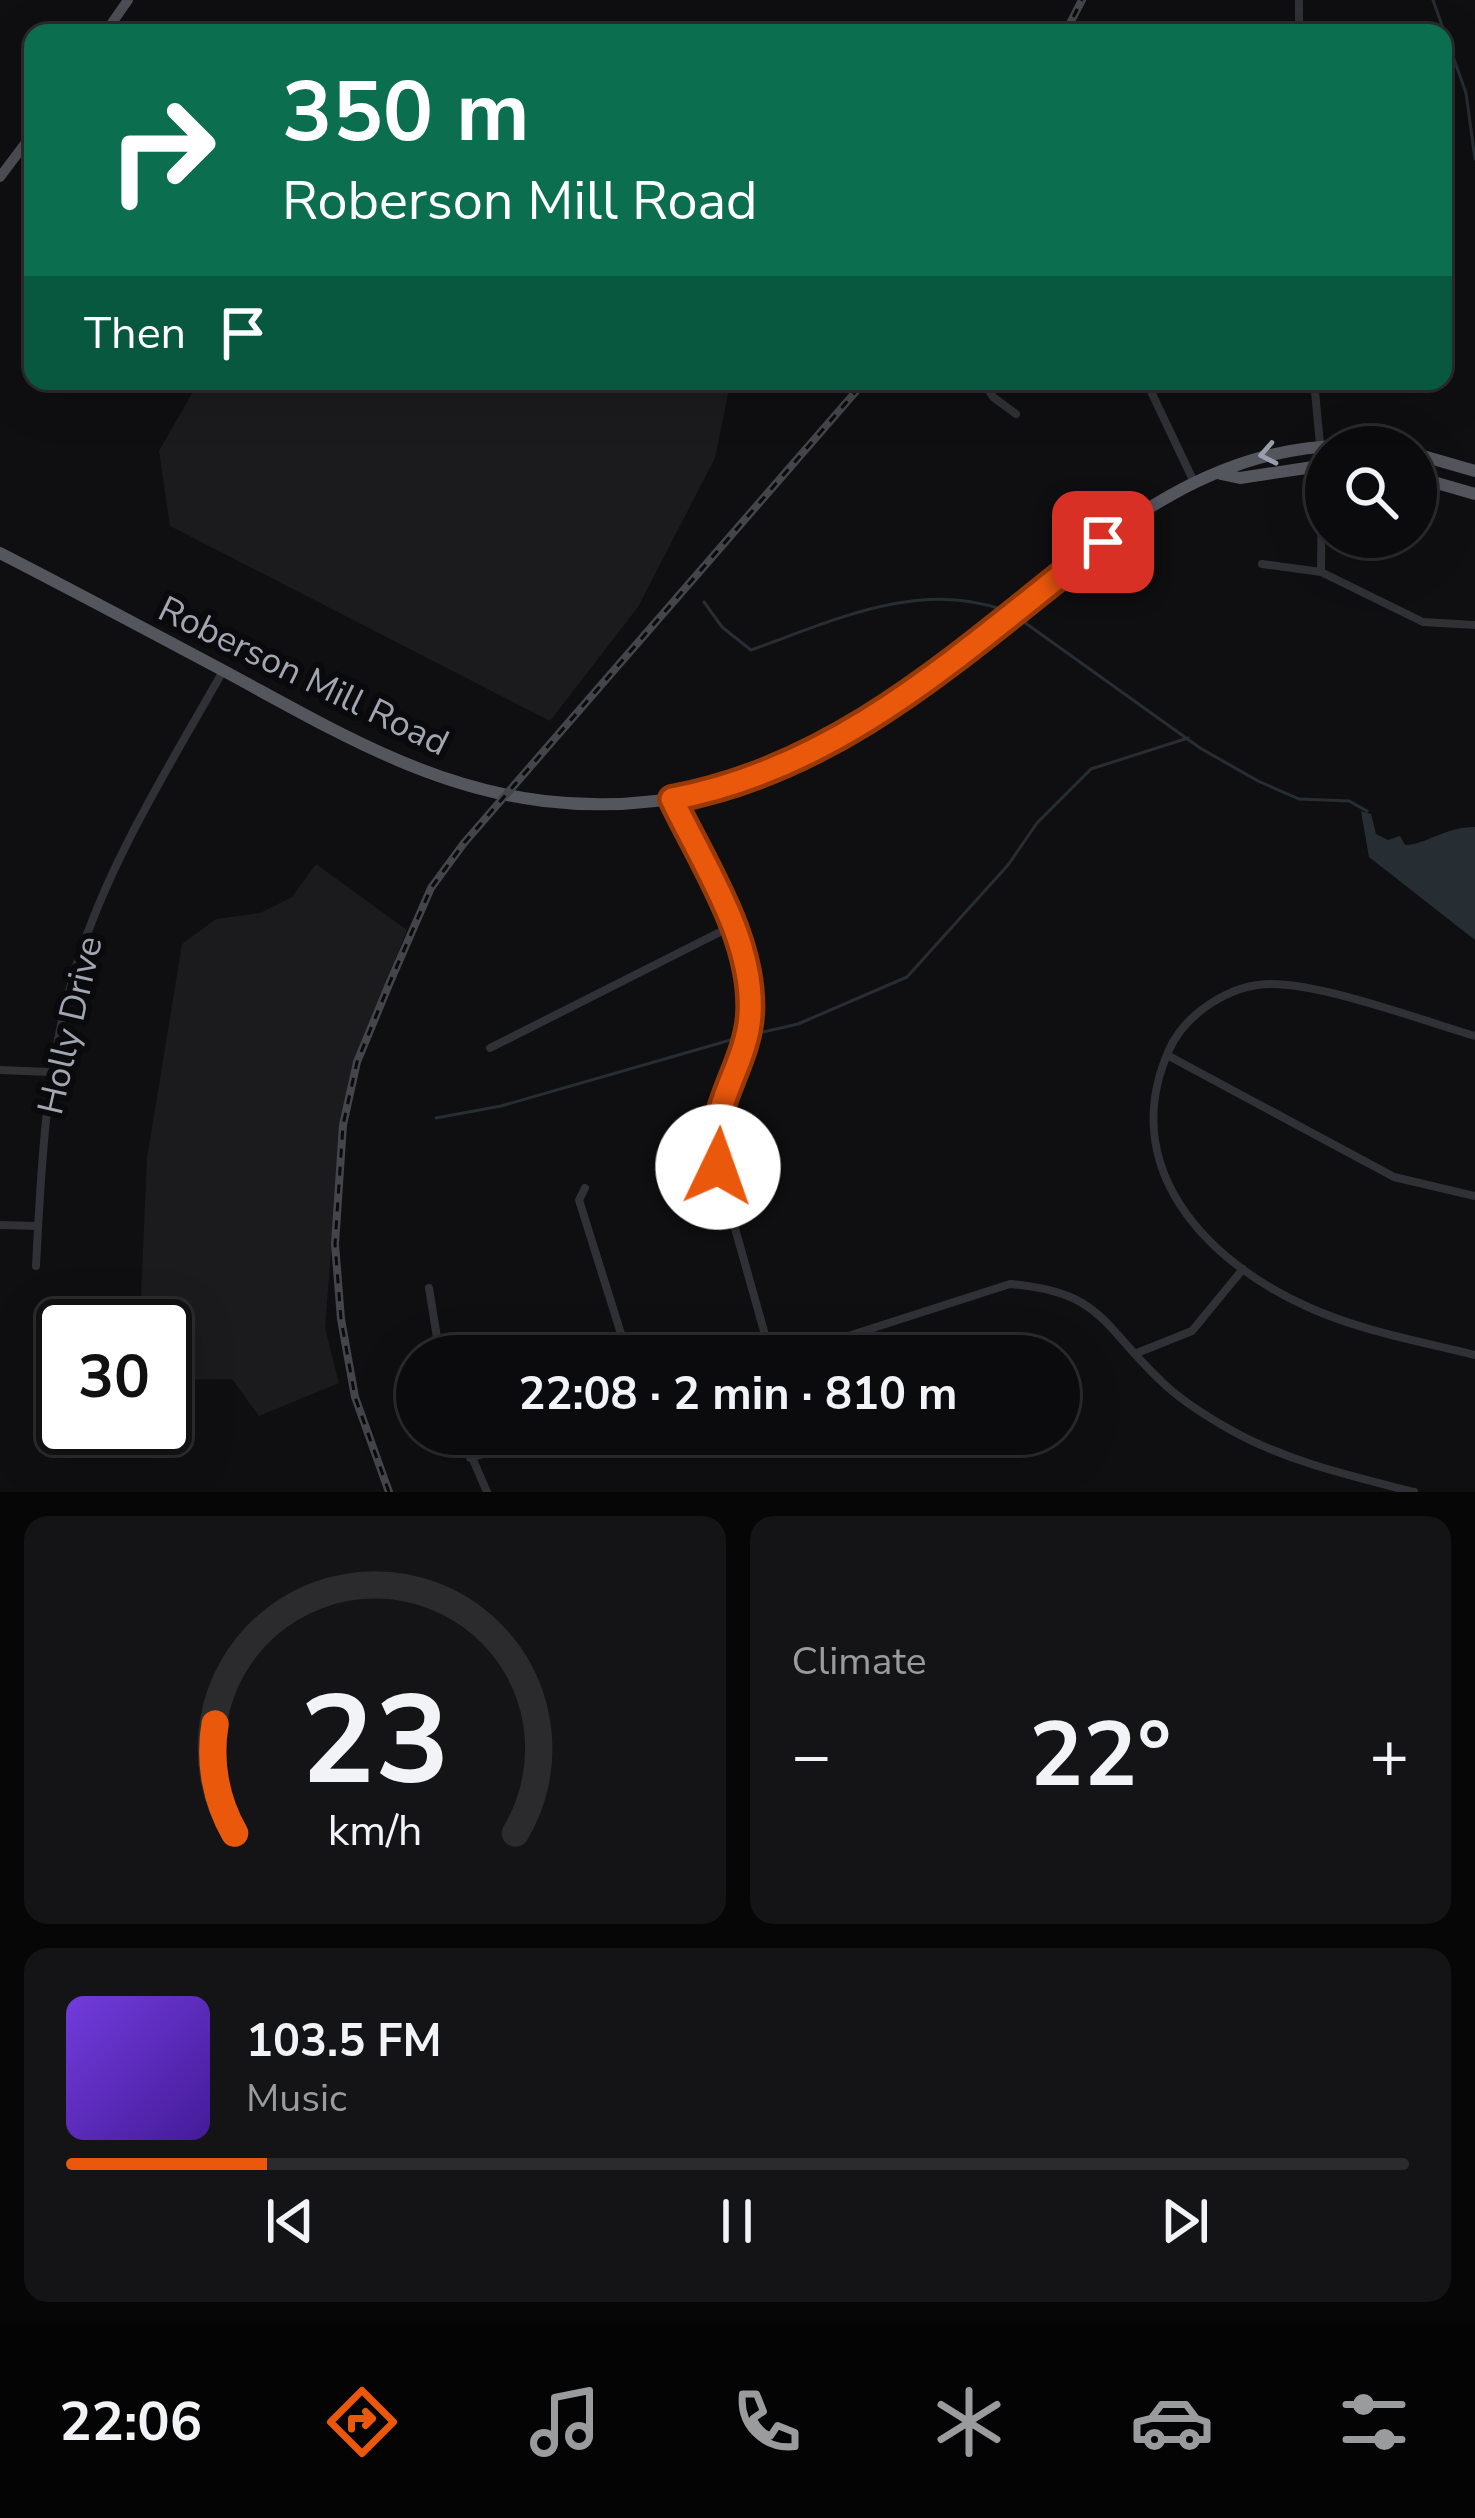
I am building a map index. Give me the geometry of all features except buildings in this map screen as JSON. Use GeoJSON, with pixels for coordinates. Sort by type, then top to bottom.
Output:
{"type":"FeatureCollection","features":[{"type":"Feature","properties":{"kind":"highway","name":"Roberson Mill Road"},"geometry":{"type":"LineString","coordinates":[[0,554],[384,756],[460,784],[557,802],[618,805],[672,799],[778,770],[857,730],[1103,542],[1195,484],[1267,452],[1305,448]]}},
{"type":"Feature","properties":{"kind":"highway"},"geometry":{"type":"LineString","coordinates":[[1437,460],[1475,470]]}},
{"type":"Feature","properties":{"kind":"highway","name":"Roberson Mill Road"},"geometry":{"type":"LineString","coordinates":[[1220,474],[1240,478],[1305,468]]}},
{"type":"Feature","properties":{"kind":"highway"},"geometry":{"type":"LineString","coordinates":[[1437,483],[1475,494]]}},
{"type":"Feature","properties":{"kind":"main road"},"geometry":{"type":"LineString","coordinates":[[0,178],[24,145]]}},
{"type":"Feature","properties":{"kind":"street"},"geometry":{"type":"LineString","coordinates":[[989,390],[1016,414]]}},
{"type":"Feature","properties":{"kind":"street"},"geometry":{"type":"LineString","coordinates":[[1150,390],[1195,484]]}},
{"type":"Feature","properties":{"kind":"street"},"geometry":{"type":"LineString","coordinates":[[1315,390],[1318,426]]}},
{"type":"Feature","properties":{"kind":"street"},"geometry":{"type":"LineString","coordinates":[[1321,558],[1321,572]]}},
{"type":"Feature","properties":{"kind":"street"},"geometry":{"type":"LineString","coordinates":[[1262,565],[1321,572],[1423,622],[1475,625]]}},
{"type":"Feature","properties":{"kind":"street","name":"Holly Drive"},"geometry":{"type":"LineString","coordinates":[[36,1266],[50,1072],[70,985],[96,913],[223,670]]}},
{"type":"Feature","properties":{"kind":"street"},"geometry":{"type":"LineString","coordinates":[[672,799],[732,926],[751,981],[750,1021],[714,1130],[713,1150],[765,1335]]}},
{"type":"Feature","properties":{"kind":"street"},"geometry":{"type":"LineString","coordinates":[[490,1048],[732,926]]}},
{"type":"Feature","properties":{"kind":"street"},"geometry":{"type":"LineString","coordinates":[[1475,1036],[1274,984],[1247,987],[1205,1007],[1177,1033],[1155,1083],[1158,1158],[1176,1202],[1194,1227],[1243,1269],[1309,1307],[1367,1329],[1475,1355]]}},
{"type":"Feature","properties":{"kind":"street"},"geometry":{"type":"LineString","coordinates":[[1167,1054],[1394,1177],[1475,1196]]}},
{"type":"Feature","properties":{"kind":"street"},"geometry":{"type":"LineString","coordinates":[[0,1070],[50,1072]]}},
{"type":"Feature","properties":{"kind":"street"},"geometry":{"type":"LineString","coordinates":[[585,1189],[580,1200],[622,1335]]}},
{"type":"Feature","properties":{"kind":"street"},"geometry":{"type":"LineString","coordinates":[[0,1225],[38,1226]]}},
{"type":"Feature","properties":{"kind":"street"},"geometry":{"type":"LineString","coordinates":[[1137,1353],[1192,1331],[1243,1269]]}},
{"type":"Feature","properties":{"kind":"street"},"geometry":{"type":"LineString","coordinates":[[851,1335],[1010,1284],[1041,1287],[1096,1309],[1161,1382],[1229,1429],[1295,1459],[1414,1492]]}},
{"type":"Feature","properties":{"kind":"street"},"geometry":{"type":"LineString","coordinates":[[429,1288],[437,1335]]}},
{"type":"Feature","properties":{"kind":"street"},"geometry":{"type":"LineString","coordinates":[[469,1455],[487,1492]]}},
{"type":"Feature","properties":{"kind":"street"},"geometry":{"type":"LineString","coordinates":[[470,1459],[482,1455]]}},
{"type":"Feature","properties":{"kind":"shaded area"},"geometry":{"type":"Polygon","coordinates":[[[194,390],[729,390],[715,458],[638,607],[550,721],[170,526],[159,451],[194,390]]]}},
{"type":"Feature","properties":{"kind":"shaded area"},"geometry":{"type":"Polygon","coordinates":[[[1361,811],[1371,814],[1376,834],[1388,840],[1400,836],[1405,845],[1475,827],[1475,940],[1369,857],[1361,811]]]}},
{"type":"Feature","properties":{"kind":"shaded area"},"geometry":{"type":"Polygon","coordinates":[[[316,864],[407,930],[371,1020],[341,1126],[325,1328],[339,1383],[259,1416],[232,1379],[192,1380],[192,1299],[141,1299],[147,1158],[182,944],[216,919],[260,913],[292,897],[316,864]]]}},
{"type":"Feature","properties":{"kind":"waterway"},"geometry":{"type":"LineString","coordinates":[[1433,0],[1442,24]]}},
{"type":"Feature","properties":{"kind":"waterway"},"geometry":{"type":"LineString","coordinates":[[1452,54],[1466,93],[1475,159]]}},
{"type":"Feature","properties":{"kind":"waterway"},"geometry":{"type":"LineString","coordinates":[[704,602],[722,627],[751,650],[843,617],[907,602],[939,599],[1003,610]]}},
{"type":"Feature","properties":{"kind":"waterway"},"geometry":{"type":"LineString","coordinates":[[1017,617],[1200,748],[1258,781],[1299,799],[1349,801],[1367,811]]}},
{"type":"Feature","properties":{"kind":"waterway"},"geometry":{"type":"LineString","coordinates":[[750,1035],[798,1024],[907,977],[1008,865],[1037,823],[1091,769],[1188,738]]}},
{"type":"Feature","properties":{"kind":"waterway"},"geometry":{"type":"LineString","coordinates":[[436,1118],[501,1106],[741,1037]]}},
{"type":"Feature","properties":{"kind":"railway"},"geometry":{"type":"LineString","coordinates":[[1070,24],[1082,0]]}},
{"type":"Feature","properties":{"kind":"railway"},"geometry":{"type":"LineString","coordinates":[[389,1492],[355,1397],[341,1319],[335,1244],[343,1125],[357,1062],[390,982],[431,888],[464,843],[857,390]]}},
{"type":"Feature","properties":{"kind":"route"},"geometry":{"type":"LineString","coordinates":[[718,1167],[714,1130],[750,1021],[751,981],[732,926],[672,799],[757,778],[838,742],[895,704],[1103,542]]}}]}
